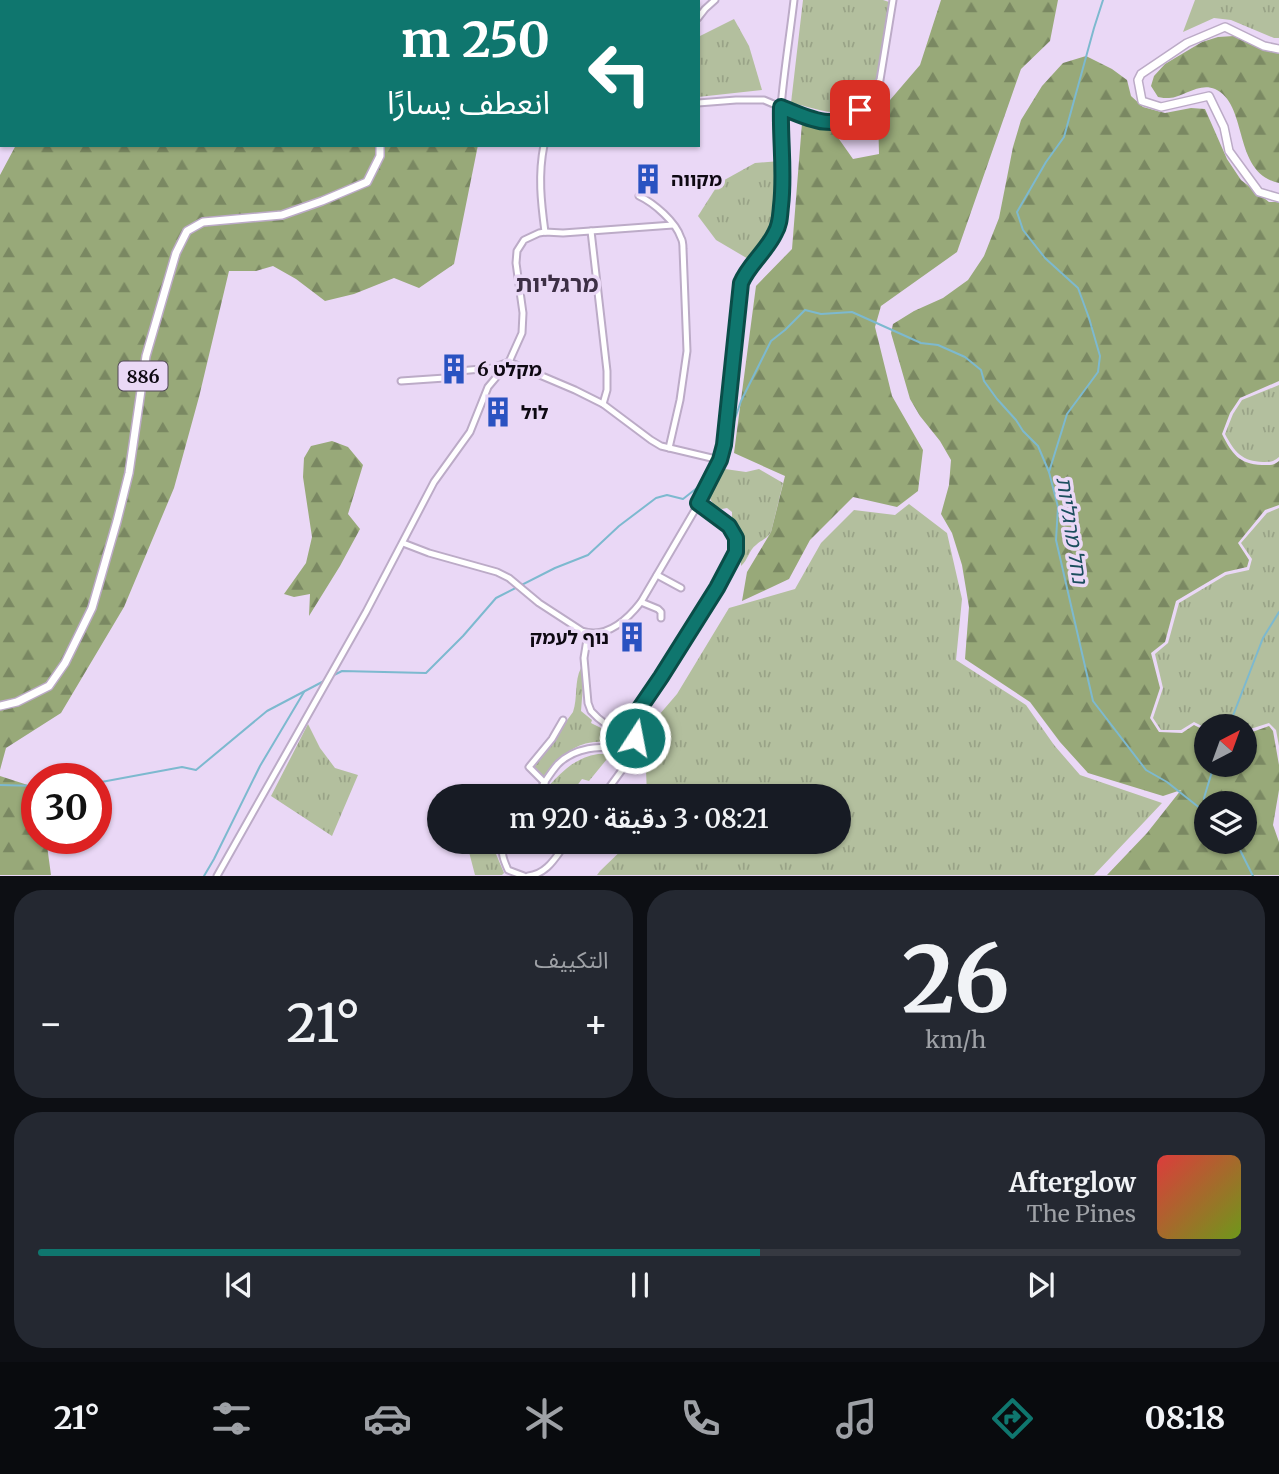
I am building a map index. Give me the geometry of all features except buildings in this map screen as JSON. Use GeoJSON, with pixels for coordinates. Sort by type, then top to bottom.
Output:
{"type":"FeatureCollection","features":[{"type":"Feature","properties":{"kind":"main road"},"geometry":{"type":"LineString","coordinates":[[1279,49],[1264,46],[1225,27],[1187,43],[1140,74],[1138,80],[1142,101],[1161,107],[1209,96],[1224,127],[1229,151],[1259,192],[1279,198]]}},
{"type":"Feature","properties":{"kind":"main road","name":"886"},"geometry":{"type":"LineString","coordinates":[[0,706],[17,702],[49,685],[65,663],[92,608],[129,473],[146,356],[176,253],[187,231],[203,222],[282,215],[366,182],[380,156],[380,147]]}},
{"type":"Feature","properties":{"kind":"street"},"geometry":{"type":"LineString","coordinates":[[700,15],[715,0]]}},
{"type":"Feature","properties":{"kind":"street"},"geometry":{"type":"LineString","coordinates":[[403,543],[498,572],[588,633],[604,631],[622,623],[641,602],[698,503],[720,460],[724,445],[741,283],[745,273],[771,242],[779,223],[783,187],[781,107],[794,0]]}},
{"type":"Feature","properties":{"kind":"street"},"geometry":{"type":"LineString","coordinates":[[700,103],[764,100],[804,117],[826,122],[845,120],[856,113],[880,80],[893,0]]}},
{"type":"Feature","properties":{"kind":"street"},"geometry":{"type":"LineString","coordinates":[[544,147],[540,164],[540,197],[545,232]]}},
{"type":"Feature","properties":{"kind":"street"},"geometry":{"type":"LineString","coordinates":[[639,196],[651,202],[673,225],[681,237],[683,249],[687,351],[669,448]]}},
{"type":"Feature","properties":{"kind":"street"},"geometry":{"type":"LineString","coordinates":[[217,876],[366,612],[434,482],[470,432],[488,387],[509,362],[522,333],[523,313],[516,263],[517,251],[524,240],[545,232],[673,225]]}},
{"type":"Feature","properties":{"kind":"street"},"geometry":{"type":"LineString","coordinates":[[591,231],[607,371],[607,390],[603,404]]}},
{"type":"Feature","properties":{"kind":"street"},"geometry":{"type":"LineString","coordinates":[[401,381],[445,378],[459,372],[492,368],[509,362],[603,404],[651,440],[669,448],[720,460]]}},
{"type":"Feature","properties":{"kind":"street"},"geometry":{"type":"LineString","coordinates":[[588,633],[584,658],[591,711],[607,725],[624,725],[631,721],[661,677],[736,552],[736,538],[729,526],[698,503]]}},
{"type":"Feature","properties":{"kind":"street"},"geometry":{"type":"LineString","coordinates":[[657,575],[681,588]]}},
{"type":"Feature","properties":{"kind":"street"},"geometry":{"type":"LineString","coordinates":[[641,602],[658,609],[661,618]]}},
{"type":"Feature","properties":{"kind":"street"},"geometry":{"type":"LineString","coordinates":[[563,720],[552,739],[529,767],[545,783],[558,765],[572,754],[591,747],[632,747]]}},
{"type":"Feature","properties":{"kind":"street"},"geometry":{"type":"LineString","coordinates":[[612,784],[630,759],[635,738],[631,721]]}},
{"type":"Feature","properties":{"kind":"street"},"geometry":{"type":"LineString","coordinates":[[502,854],[507,873],[526,876],[537,875],[548,868],[558,854]]}},
{"type":"Feature","properties":{"kind":"green space"},"geometry":{"type":"Polygon","coordinates":[[[803,0],[889,2],[884,49],[875,82],[868,96],[858,106],[845,112],[818,110],[791,103],[803,0]]]}},
{"type":"Feature","properties":{"kind":"green space"},"geometry":{"type":"Polygon","coordinates":[[[941,0],[1058,0],[1050,41],[1021,69],[957,252],[881,306],[875,327],[892,396],[923,450],[918,491],[897,507],[853,497],[810,540],[789,579],[742,601],[747,572],[771,532],[785,476],[734,453],[756,286],[792,249],[802,123],[834,132],[853,159],[879,154],[878,114],[920,65],[941,0]]]}},
{"type":"Feature","properties":{"kind":"green space"},"geometry":{"type":"Polygon","coordinates":[[[1195,0],[1279,0],[1279,38],[1231,20],[1214,18],[1183,32],[1195,0]]]}},
{"type":"Feature","properties":{"kind":"green space"},"geometry":{"type":"Polygon","coordinates":[[[734,19],[749,46],[762,90],[700,97],[700,36],[734,19]]]}},
{"type":"Feature","properties":{"kind":"green space"},"geometry":{"type":"Polygon","coordinates":[[[1234,36],[1279,47],[1279,183],[1264,177],[1254,166],[1226,97],[1215,89],[1203,87],[1175,97],[1161,98],[1151,86],[1154,76],[1165,64],[1202,42],[1234,36]]]}},
{"type":"Feature","properties":{"kind":"green space"},"geometry":{"type":"Polygon","coordinates":[[[1086,56],[1127,80],[1131,96],[1143,107],[1165,113],[1191,108],[1205,109],[1227,159],[1241,180],[1269,202],[1279,202],[1279,381],[1240,398],[1230,413],[1222,434],[1237,457],[1247,463],[1262,465],[1279,461],[1279,505],[1265,510],[1238,543],[1249,560],[1247,567],[1225,572],[1176,601],[1165,642],[1151,653],[1160,688],[1150,718],[1159,732],[1182,733],[1194,725],[1194,777],[1257,777],[1257,730],[1269,726],[1273,731],[1279,765],[1279,790],[1273,825],[1279,842],[1279,875],[1107,875],[1147,833],[1181,790],[1163,796],[1088,773],[1030,702],[965,659],[969,607],[962,565],[952,533],[941,514],[949,485],[951,460],[910,399],[891,333],[893,324],[943,298],[968,280],[984,256],[999,218],[1021,120],[1042,86],[1063,63],[1086,56]]]}},
{"type":"Feature","properties":{"kind":"green space"},"geometry":{"type":"Polygon","coordinates":[[[15,147],[478,147],[454,264],[419,288],[394,278],[354,294],[325,301],[273,266],[256,271],[229,271],[174,488],[124,607],[61,713],[6,748],[0,770],[0,175],[15,147]]]}},
{"type":"Feature","properties":{"kind":"green space"},"geometry":{"type":"Polygon","coordinates":[[[780,161],[781,186],[772,232],[750,260],[716,240],[698,216],[719,183],[755,163],[780,161]]]}},
{"type":"Feature","properties":{"kind":"green space"},"geometry":{"type":"Polygon","coordinates":[[[1279,385],[1279,457],[1266,462],[1244,458],[1225,434],[1233,414],[1242,400],[1279,385]]]}},
{"type":"Feature","properties":{"kind":"green space"},"geometry":{"type":"Polygon","coordinates":[[[332,441],[348,447],[363,465],[348,514],[360,529],[309,616],[310,594],[294,597],[284,594],[306,563],[312,537],[303,477],[304,458],[311,446],[332,441]]]}},
{"type":"Feature","properties":{"kind":"green space"},"geometry":{"type":"Polygon","coordinates":[[[725,469],[746,472],[759,469],[783,483],[771,532],[754,547],[741,566],[741,539],[732,520],[732,512],[727,508],[715,506],[710,499],[713,487],[725,469]]]}},
{"type":"Feature","properties":{"kind":"green space"},"geometry":{"type":"Polygon","coordinates":[[[909,504],[947,533],[962,599],[956,660],[1026,705],[1054,745],[1080,775],[1162,803],[1094,875],[597,875],[618,854],[851,854],[851,784],[647,784],[646,770],[653,722],[677,694],[729,608],[795,589],[821,543],[854,510],[895,515],[909,504]]]}},
{"type":"Feature","properties":{"kind":"green space"},"geometry":{"type":"Polygon","coordinates":[[[1279,508],[1279,746],[1276,730],[1269,723],[1257,727],[1257,714],[1194,714],[1194,722],[1181,730],[1161,730],[1153,718],[1163,688],[1155,654],[1168,643],[1179,603],[1226,575],[1249,570],[1252,559],[1241,543],[1267,513],[1279,508]]]}},
{"type":"Feature","properties":{"kind":"green space"},"geometry":{"type":"Polygon","coordinates":[[[581,668],[581,711],[592,720],[591,723],[601,728],[603,742],[576,747],[543,777],[533,767],[573,712],[581,668]]]}},
{"type":"Feature","properties":{"kind":"green space"},"geometry":{"type":"Polygon","coordinates":[[[308,724],[320,748],[335,768],[358,775],[332,836],[271,796],[308,724]]]}},
{"type":"Feature","properties":{"kind":"green space"},"geometry":{"type":"Polygon","coordinates":[[[604,754],[607,759],[589,781],[582,779],[578,784],[551,784],[568,768],[589,756],[604,754]]]}},
{"type":"Feature","properties":{"kind":"green space"},"geometry":{"type":"Polygon","coordinates":[[[0,776],[21,783],[21,854],[48,854],[51,875],[0,875],[0,776]]]}},
{"type":"Feature","properties":{"kind":"green space"},"geometry":{"type":"Polygon","coordinates":[[[470,854],[496,854],[504,873],[502,875],[475,875],[470,854]]]}},
{"type":"Feature","properties":{"kind":"waterway"},"geometry":{"type":"LineString","coordinates":[[1049,472],[1067,414],[1098,372],[1100,356],[1078,288],[1045,258],[1023,230],[1017,212],[1064,137],[1103,0]]}},
{"type":"Feature","properties":{"kind":"waterway","name":"נחל מרגליות"},"geometry":{"type":"LineString","coordinates":[[726,445],[741,401],[771,341],[805,310],[821,314],[852,312],[921,343],[938,345],[965,357],[981,370],[984,381],[997,399],[1038,446],[1049,472],[1058,507],[1056,540],[1093,701],[1146,770],[1167,782],[1194,803]]}},
{"type":"Feature","properties":{"kind":"waterway"},"geometry":{"type":"LineString","coordinates":[[332,676],[342,671],[426,673],[496,598],[555,568],[588,555],[619,526],[656,498],[667,495],[683,499],[702,484],[712,471]]}},
{"type":"Feature","properties":{"kind":"waterway"},"geometry":{"type":"LineString","coordinates":[[1234,714],[1263,638],[1279,612]]}},
{"type":"Feature","properties":{"kind":"waterway"},"geometry":{"type":"LineString","coordinates":[[112,780],[182,767],[196,770],[267,711],[324,681]]}},
{"type":"Feature","properties":{"kind":"waterway"},"geometry":{"type":"LineString","coordinates":[[204,876],[260,766],[304,692]]}},
{"type":"Feature","properties":{"kind":"waterway"},"geometry":{"type":"LineString","coordinates":[[1206,791],[1210,777]]}},
{"type":"Feature","properties":{"kind":"waterway"},"geometry":{"type":"LineString","coordinates":[[0,785],[21,786]]}},
{"type":"Feature","properties":{"kind":"waterway","name":"נחל מרגליות"},"geometry":{"type":"LineString","coordinates":[[1242,854],[1253,876]]}},
{"type":"Feature","properties":{"kind":"place","name":"מקווה"},"geometry":{"type":"Point","coordinates":[648,179]}},
{"type":"Feature","properties":{"kind":"place","name":"מקלט 6"},"geometry":{"type":"Point","coordinates":[454,369]}},
{"type":"Feature","properties":{"kind":"place","name":"לול"},"geometry":{"type":"Point","coordinates":[498,412]}},
{"type":"Feature","properties":{"kind":"place","name":"נוף לעמק"},"geometry":{"type":"Point","coordinates":[632,637]}},
{"type":"Feature","properties":{"kind":"district","name":"מרגליות"},"geometry":{"type":"Point","coordinates":[557,283]}},
{"type":"Feature","properties":{"kind":"route"},"geometry":{"type":"LineString","coordinates":[[635,738],[631,721],[717,588],[736,552],[736,538],[729,526],[698,503],[720,460],[724,445],[741,283],[751,264],[771,242],[779,223],[783,187],[781,107],[804,117],[826,122],[845,120],[860,110]]}}]}
